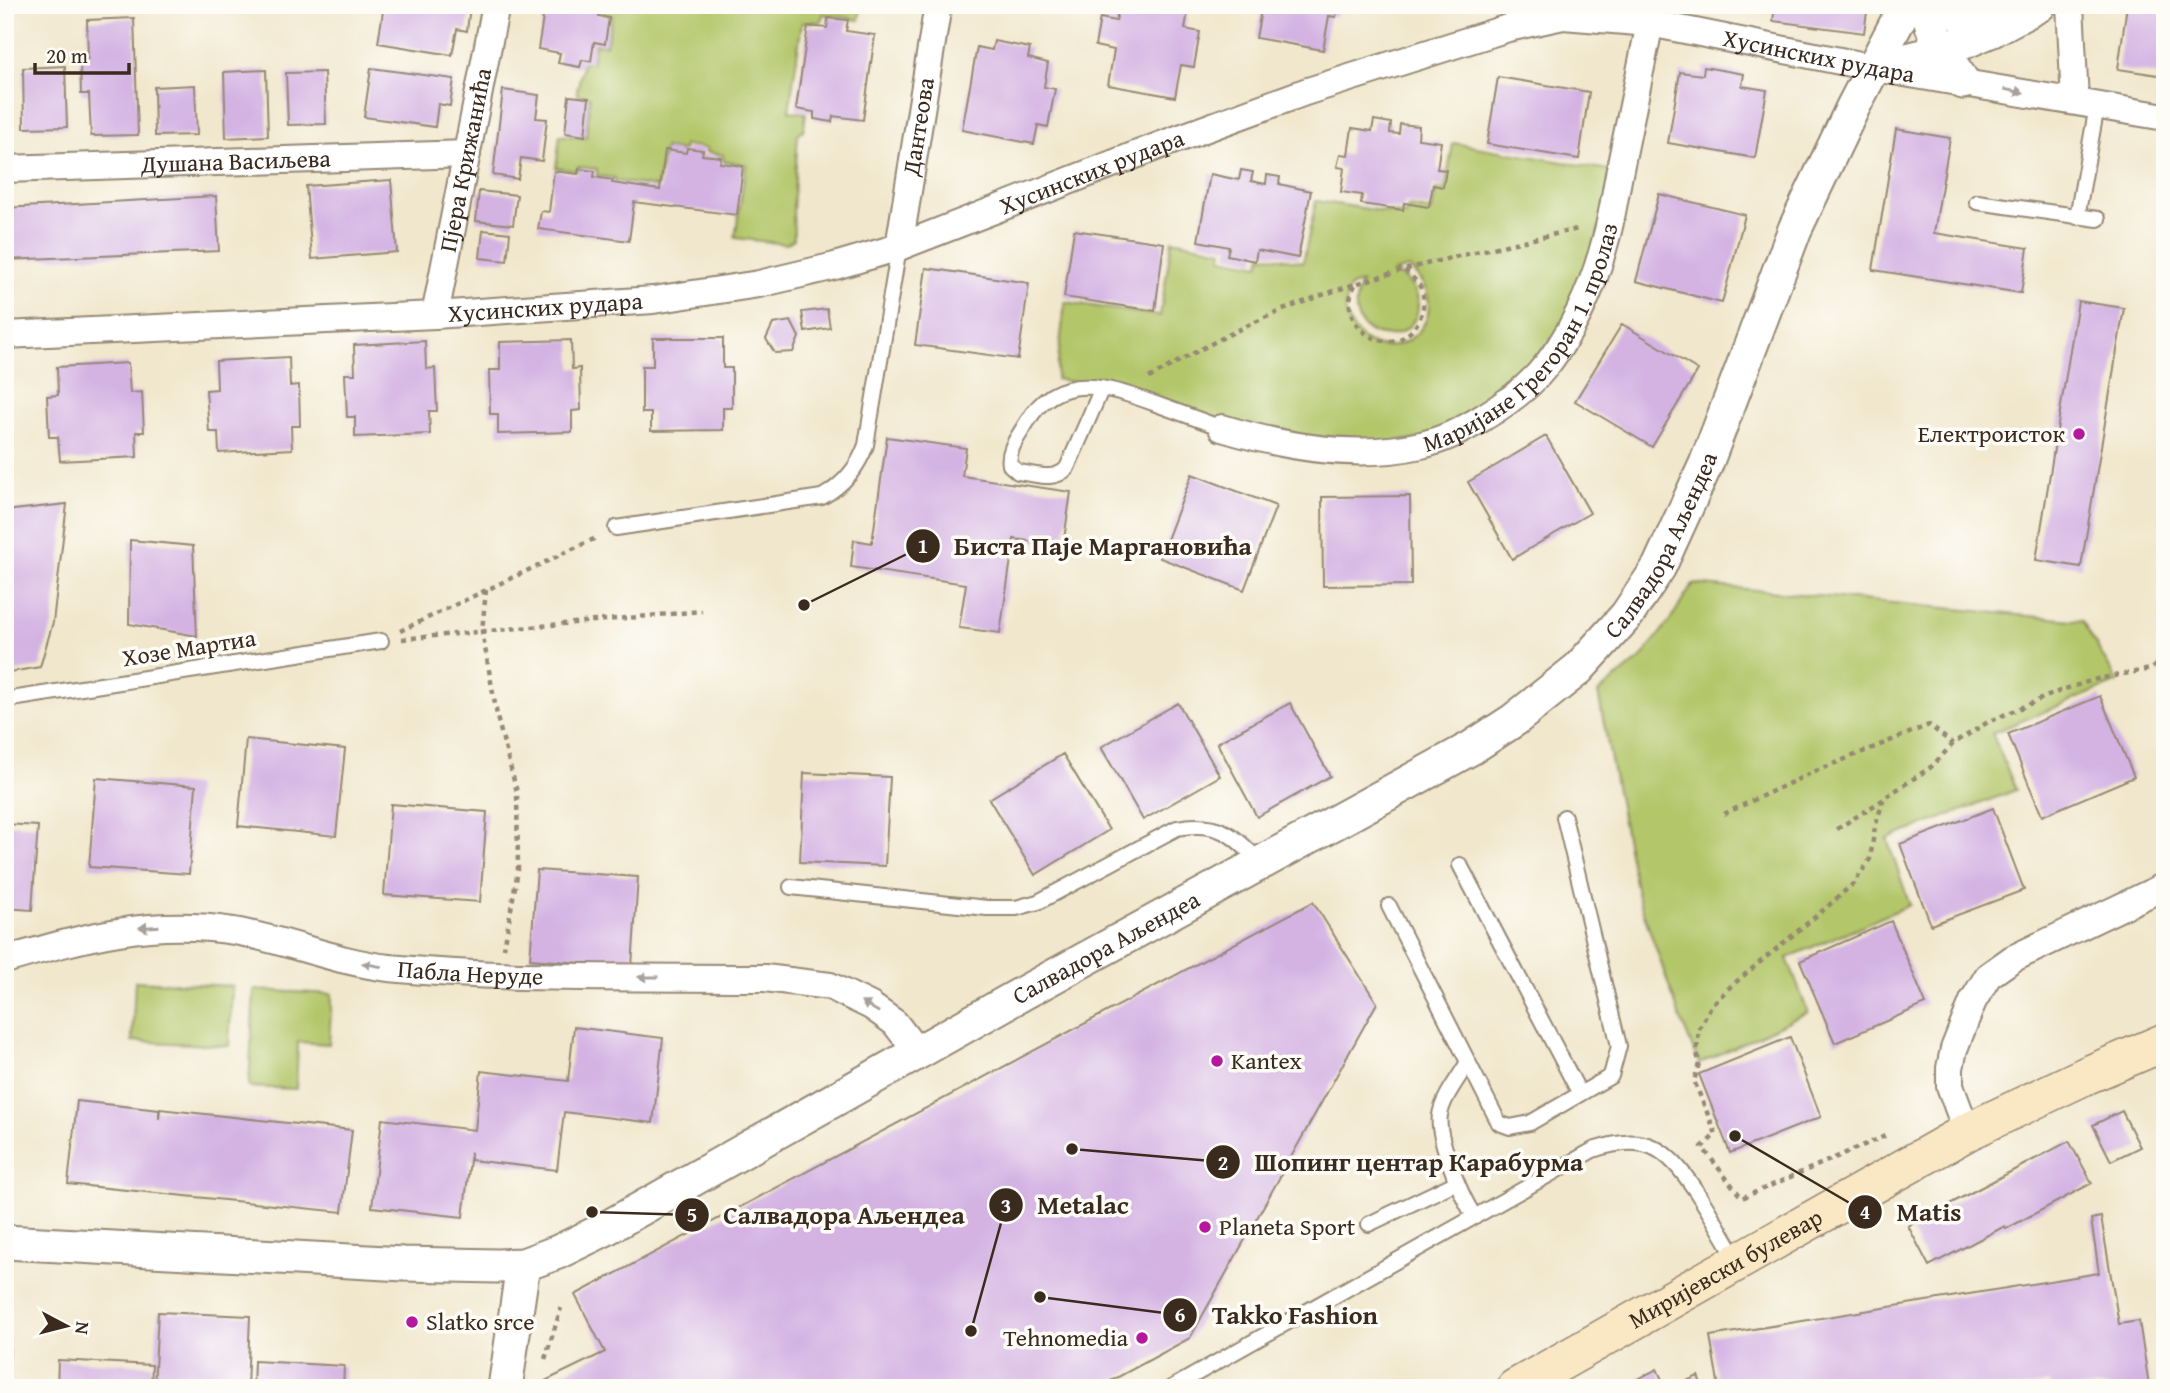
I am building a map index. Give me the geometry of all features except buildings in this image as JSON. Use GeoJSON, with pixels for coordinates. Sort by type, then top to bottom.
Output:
{"type":"FeatureCollection","features":[{"type":"Feature","properties":{"kind":"main road","name":"Миријевски булевар"},"geometry":{"type":"LineString","coordinates":[[1515,1388],[1966,1132],[2165,1042]]}},
{"type":"Feature","properties":{"kind":"street","name":"Пјера Крижанића"},"geometry":{"type":"LineString","coordinates":[[435,316],[496,5]]}},
{"type":"Feature","properties":{"kind":"street","name":"Дантеова"},"geometry":{"type":"LineString","coordinates":[[899,247],[939,5]]}},
{"type":"Feature","properties":{"kind":"street","name":"Салвадора Аљендеа"},"geometry":{"type":"LineString","coordinates":[[5,1242],[404,1264],[523,1265],[558,1252],[603,1230],[1430,772],[1514,720],[1578,669],[1627,615],[1660,567],[1691,499],[1795,229],[1832,149],[1906,5]]}},
{"type":"Feature","properties":{"kind":"street"},"geometry":{"type":"LineString","coordinates":[[1928,5],[1932,28],[1963,82]]}},
{"type":"Feature","properties":{"kind":"street"},"geometry":{"type":"LineString","coordinates":[[1950,5],[1970,23],[1992,30]]}},
{"type":"Feature","properties":{"kind":"street"},"geometry":{"type":"LineString","coordinates":[[1875,68],[1943,51],[1992,30],[2039,5]]}},
{"type":"Feature","properties":{"kind":"street"},"geometry":{"type":"LineString","coordinates":[[2070,5],[2086,103]]}},
{"type":"Feature","properties":{"kind":"street","name":"Хусинских рудара"},"geometry":{"type":"LineString","coordinates":[[5,335],[435,316],[653,300],[802,275],[899,247],[1305,92],[1564,11],[1650,23],[1875,68],[2165,117]]}},
{"type":"Feature","properties":{"kind":"street","name":"Маријане Грегоран 1. пролаз"},"geometry":{"type":"LineString","coordinates":[[1222,428],[1265,441],[1311,448],[1357,451],[1422,445],[1447,437],[1476,422],[1523,390],[1555,354],[1594,274],[1610,222],[1650,23]]}},
{"type":"Feature","properties":{"kind":"street","name":"Душана Васиљева"},"geometry":{"type":"LineString","coordinates":[[5,169],[467,154]]}},
{"type":"Feature","properties":{"kind":"street"},"geometry":{"type":"LineString","coordinates":[[1966,1132],[1950,1086],[1950,1068],[1954,1049],[1973,1001],[1988,976],[2012,959],[2165,886]]}},
{"type":"Feature","properties":{"kind":"street","name":"Пабла Неруде"},"geometry":{"type":"LineString","coordinates":[[5,960],[77,939],[147,926],[182,926],[236,932],[329,956],[387,967],[499,975],[765,978],[830,986],[871,1006],[895,1023],[918,1054]]}},
{"type":"Feature","properties":{"kind":"street"},"geometry":{"type":"LineString","coordinates":[[505,1388],[523,1265]]}},
{"type":"Feature","properties":{"kind":"lane"},"geometry":{"type":"LineString","coordinates":[[2077,216],[2086,103]]}},
{"type":"Feature","properties":{"kind":"lane"},"geometry":{"type":"LineString","coordinates":[[1977,202],[2098,219]]}},
{"type":"Feature","properties":{"kind":"lane"},"geometry":{"type":"LineString","coordinates":[[616,528],[821,497],[836,489],[860,462],[866,445],[899,247]]}},
{"type":"Feature","properties":{"kind":"lane"},"geometry":{"type":"LineString","coordinates":[[1102,388],[1062,474],[1052,477],[1013,469],[1010,465],[1010,450],[1035,409],[1049,397],[1077,386],[1102,388],[1124,392],[1222,428]]}},
{"type":"Feature","properties":{"kind":"lane","name":"Хозе Мартиа"},"geometry":{"type":"LineString","coordinates":[[5,700],[380,641]]}},
{"type":"Feature","properties":{"kind":"lane"},"geometry":{"type":"LineString","coordinates":[[1389,906],[1499,1123],[1510,1127],[1530,1123],[1611,1076],[1619,1046],[1564,817]]}},
{"type":"Feature","properties":{"kind":"lane"},"geometry":{"type":"LineString","coordinates":[[791,887],[987,908],[1016,908],[1038,902],[1177,828],[1194,825],[1208,825],[1234,837],[1261,864]]}},
{"type":"Feature","properties":{"kind":"lane"},"geometry":{"type":"LineString","coordinates":[[1461,865],[1580,1094]]}},
{"type":"Feature","properties":{"kind":"lane"},"geometry":{"type":"LineString","coordinates":[[1468,1062],[1440,1112],[1438,1127],[1457,1182],[1475,1217]]}},
{"type":"Feature","properties":{"kind":"lane"},"geometry":{"type":"LineString","coordinates":[[1171,1388],[1593,1150],[1615,1143],[1653,1147],[1678,1165],[1738,1261]]}},
{"type":"Feature","properties":{"kind":"lane"},"geometry":{"type":"LineString","coordinates":[[1369,1224],[1457,1182]]}},
{"type":"Feature","properties":{"kind":"path"},"geometry":{"type":"LineString","coordinates":[[1124,392],[1205,347],[1265,318],[1356,284],[1404,269],[1610,222]]}},
{"type":"Feature","properties":{"kind":"path"},"geometry":{"type":"LineString","coordinates":[[1356,284],[1350,297],[1349,308],[1358,327],[1376,339],[1399,340],[1417,325],[1423,301],[1421,290],[1404,269]]}},
{"type":"Feature","properties":{"kind":"path"},"geometry":{"type":"LineString","coordinates":[[380,641],[616,528]]}},
{"type":"Feature","properties":{"kind":"path"},"geometry":{"type":"LineString","coordinates":[[486,590],[482,631],[498,721],[517,792],[519,870],[499,975]]}},
{"type":"Feature","properties":{"kind":"path"},"geometry":{"type":"LineString","coordinates":[[380,641],[702,611]]}},
{"type":"Feature","properties":{"kind":"path"},"geometry":{"type":"LineString","coordinates":[[1837,829],[1931,767],[1953,744],[1988,722],[2062,690],[2097,679],[2151,669],[2165,657]]}},
{"type":"Feature","properties":{"kind":"path"},"geometry":{"type":"LineString","coordinates":[[1724,814],[1811,773],[1929,725],[1953,744]]}},
{"type":"Feature","properties":{"kind":"path"},"geometry":{"type":"LineString","coordinates":[[1884,799],[1875,827],[1870,859],[1854,882],[1828,907],[1764,957],[1712,1006],[1699,1029],[1699,1064],[1694,1081],[1716,1134],[1702,1147],[1742,1198],[1893,1133]]}},
{"type":"Feature","properties":{"kind":"path"},"geometry":{"type":"LineString","coordinates":[[542,1368],[561,1308]]}},
{"type":"Feature","properties":{"kind":"green space"},"geometry":{"type":"Polygon","coordinates":[[[603,5],[861,5],[859,20],[823,14],[821,22],[802,22],[789,111],[806,113],[804,129],[798,134],[793,210],[794,239],[786,244],[735,238],[746,165],[723,161],[723,155],[706,152],[706,148],[684,145],[683,151],[664,148],[657,187],[597,176],[597,169],[578,167],[577,171],[556,168],[560,135],[586,138],[590,97],[577,95],[577,91],[583,62],[592,63],[595,44],[606,45],[612,16],[602,14],[603,5]]]}},
{"type":"Feature","properties":{"kind":"green space"},"geometry":{"type":"Polygon","coordinates":[[[1453,143],[1620,172],[1555,354],[1448,437],[1311,448],[1097,387],[1056,379],[1065,302],[1160,316],[1172,240],[1223,250],[1222,258],[1259,265],[1262,255],[1303,262],[1316,201],[1406,215],[1408,207],[1432,211],[1436,189],[1445,190],[1453,143]],[[1409,268],[1394,272],[1406,280],[1415,291],[1418,300],[1416,317],[1407,328],[1395,334],[1381,335],[1368,330],[1359,320],[1356,304],[1361,283],[1351,286],[1346,306],[1349,322],[1367,341],[1384,346],[1401,344],[1415,335],[1425,321],[1429,305],[1424,286],[1409,268]]]}},
{"type":"Feature","properties":{"kind":"green space"},"geometry":{"type":"Polygon","coordinates":[[[1693,584],[2082,621],[2118,682],[1992,733],[2016,790],[1887,839],[1910,905],[1787,958],[1808,1012],[1699,1064],[1637,894],[1598,693],[1641,658],[1693,584]]]}},
{"type":"Feature","properties":{"kind":"green space"},"geometry":{"type":"Polygon","coordinates":[[[135,981],[232,986],[229,1046],[132,1041],[135,981]]]}},
{"type":"Feature","properties":{"kind":"green space"},"geometry":{"type":"Polygon","coordinates":[[[254,990],[332,994],[329,1044],[298,1042],[296,1089],[249,1087],[254,990]]]}},
{"type":"Feature","properties":{"kind":"place","name":"Електроисток"},"geometry":{"type":"Point","coordinates":[2079,434]}},
{"type":"Feature","properties":{"kind":"place","name":"Биста Паје Маргановића"},"geometry":{"type":"Point","coordinates":[804,605]}},
{"type":"Feature","properties":{"kind":"place","name":"Kantex"},"geometry":{"type":"Point","coordinates":[1217,1061]}},
{"type":"Feature","properties":{"kind":"place","name":"Matis"},"geometry":{"type":"Point","coordinates":[1735,1136]}},
{"type":"Feature","properties":{"kind":"place","name":"Шопинг центар Карабурма"},"geometry":{"type":"Point","coordinates":[1072,1149]}},
{"type":"Feature","properties":{"kind":"place","name":"Салвадора Аљендеа"},"geometry":{"type":"Point","coordinates":[592,1212]}},
{"type":"Feature","properties":{"kind":"place","name":"Planeta Sport"},"geometry":{"type":"Point","coordinates":[1205,1227]}},
{"type":"Feature","properties":{"kind":"place","name":"Takko Fashion"},"geometry":{"type":"Point","coordinates":[1040,1297]}},
{"type":"Feature","properties":{"kind":"place","name":"Slatko srce"},"geometry":{"type":"Point","coordinates":[412,1322]}},
{"type":"Feature","properties":{"kind":"place","name":"Metalac"},"geometry":{"type":"Point","coordinates":[971,1331]}},
{"type":"Feature","properties":{"kind":"place","name":"Tehnomedia"},"geometry":{"type":"Point","coordinates":[1142,1338]}}]}
